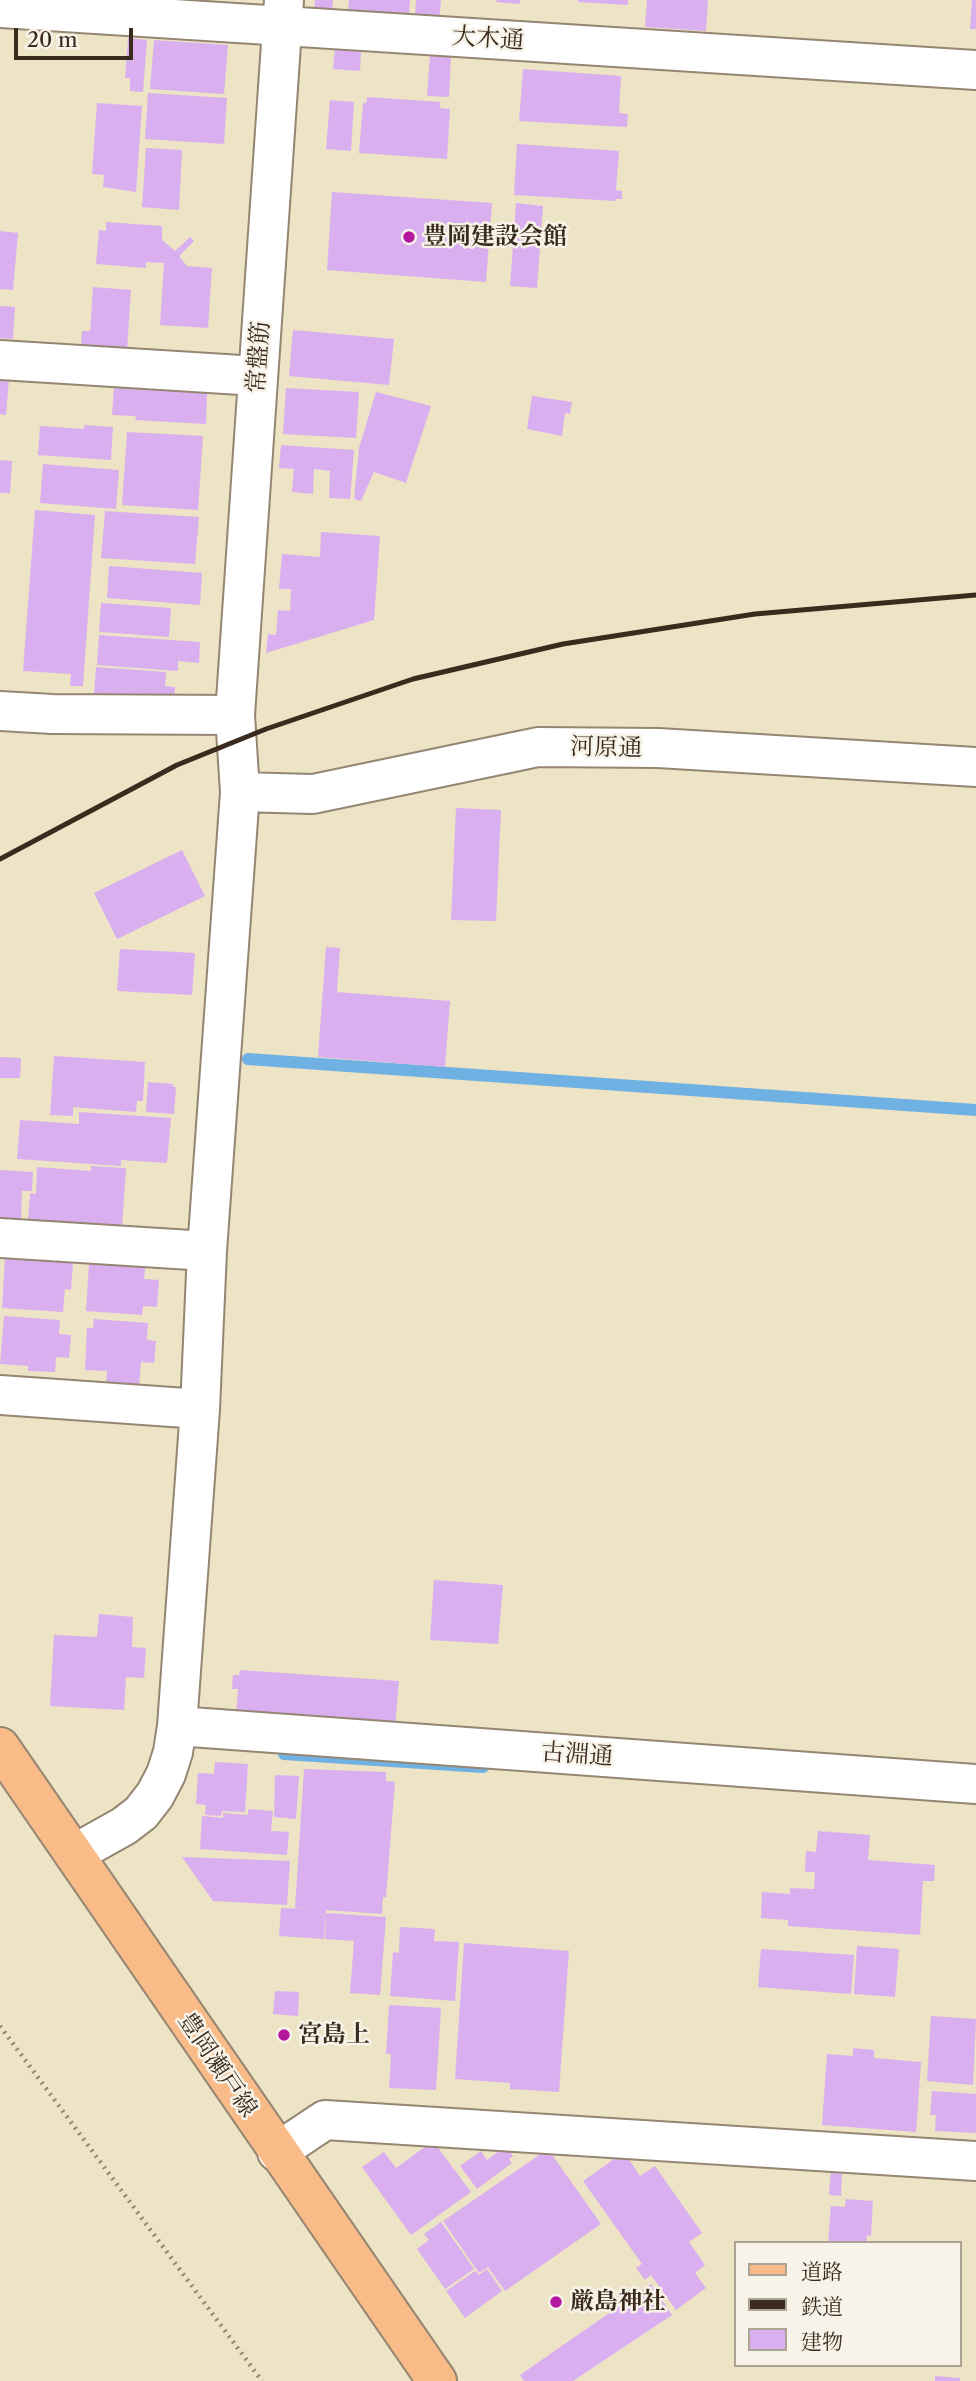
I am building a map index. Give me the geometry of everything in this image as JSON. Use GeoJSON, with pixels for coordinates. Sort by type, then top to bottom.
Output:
{"type":"FeatureCollection","features":[{"type":"Feature","properties":{"kind":"main road","name":"豊岡瀬戸線"},"geometry":{"type":"LineString","coordinates":[[0,1747],[437,2381]]}},
{"type":"Feature","properties":{"kind":"street","name":"大木通"},"geometry":{"type":"LineString","coordinates":[[0,8],[283,13],[976,70]]}},
{"type":"Feature","properties":{"kind":"street","name":"常盤筋"},"geometry":{"type":"LineString","coordinates":[[74,1854],[124,1826],[141,1813],[166,1774],[177,1726],[200,1409],[206,1251],[240,792],[235,715],[283,13]]}},
{"type":"Feature","properties":{"kind":"street"},"geometry":{"type":"LineString","coordinates":[[0,360],[257,376]]}},
{"type":"Feature","properties":{"kind":"street"},"geometry":{"type":"LineString","coordinates":[[0,711],[52,714],[235,715]]}},
{"type":"Feature","properties":{"kind":"street","name":"河原通"},"geometry":{"type":"LineString","coordinates":[[240,792],[313,794],[538,747],[658,748],[976,767]]}},
{"type":"Feature","properties":{"kind":"street"},"geometry":{"type":"LineString","coordinates":[[0,1238],[206,1251]]}},
{"type":"Feature","properties":{"kind":"street"},"geometry":{"type":"LineString","coordinates":[[0,1395],[200,1409]]}},
{"type":"Feature","properties":{"kind":"street","name":"古淵通"},"geometry":{"type":"LineString","coordinates":[[177,1726],[976,1784]]}},
{"type":"Feature","properties":{"kind":"street"},"geometry":{"type":"LineString","coordinates":[[277,2152],[325,2120],[976,2161]]}},
{"type":"Feature","properties":{"kind":"path"},"geometry":{"type":"LineString","coordinates":[[0,2026],[262,2381]]}},
{"type":"Feature","properties":{"kind":"building"},"geometry":{"type":"Polygon","coordinates":[[[315,0],[333,0],[332,11],[314,10],[315,0]]]}},
{"type":"Feature","properties":{"kind":"building"},"geometry":{"type":"Polygon","coordinates":[[[349,0],[410,0],[409,16],[348,10],[349,0]]]}},
{"type":"Feature","properties":{"kind":"building"},"geometry":{"type":"Polygon","coordinates":[[[416,0],[441,0],[439,21],[415,19],[416,0]]]}},
{"type":"Feature","properties":{"kind":"building"},"geometry":{"type":"Polygon","coordinates":[[[520,0],[520,4],[496,2],[520,0]]]}},
{"type":"Feature","properties":{"kind":"building"},"geometry":{"type":"Polygon","coordinates":[[[628,0],[628,5],[578,2],[628,0]]]}},
{"type":"Feature","properties":{"kind":"building"},"geometry":{"type":"Polygon","coordinates":[[[647,0],[708,0],[706,31],[645,27],[647,0]]]}},
{"type":"Feature","properties":{"kind":"building"},"geometry":{"type":"Polygon","coordinates":[[[972,0],[976,0],[976,29],[970,29],[972,0]]]}},
{"type":"Feature","properties":{"kind":"building"},"geometry":{"type":"Polygon","coordinates":[[[128,38],[147,40],[143,92],[130,91],[130,78],[125,78],[128,38]]]}},
{"type":"Feature","properties":{"kind":"building"},"geometry":{"type":"Polygon","coordinates":[[[154,40],[228,45],[224,94],[150,89],[154,40]]]}},
{"type":"Feature","properties":{"kind":"building"},"geometry":{"type":"Polygon","coordinates":[[[335,49],[361,51],[360,71],[333,69],[335,49]]]}},
{"type":"Feature","properties":{"kind":"building"},"geometry":{"type":"Polygon","coordinates":[[[430,55],[451,56],[449,97],[427,96],[430,55]]]}},
{"type":"Feature","properties":{"kind":"building"},"geometry":{"type":"Polygon","coordinates":[[[523,69],[621,76],[619,113],[628,114],[627,127],[519,121],[523,69]]]}},
{"type":"Feature","properties":{"kind":"building"},"geometry":{"type":"Polygon","coordinates":[[[148,93],[227,98],[224,144],[145,139],[148,93]]]}},
{"type":"Feature","properties":{"kind":"building"},"geometry":{"type":"Polygon","coordinates":[[[367,97],[440,102],[440,108],[450,109],[447,159],[359,153],[363,103],[366,103],[367,97]]]}},
{"type":"Feature","properties":{"kind":"building"},"geometry":{"type":"Polygon","coordinates":[[[330,100],[354,102],[351,151],[326,149],[330,100]]]}},
{"type":"Feature","properties":{"kind":"building"},"geometry":{"type":"Polygon","coordinates":[[[97,103],[142,106],[136,192],[103,187],[104,175],[92,174],[97,103]]]}},
{"type":"Feature","properties":{"kind":"building"},"geometry":{"type":"Polygon","coordinates":[[[517,144],[619,151],[616,190],[622,191],[622,199],[616,201],[514,195],[517,144]]]}},
{"type":"Feature","properties":{"kind":"building"},"geometry":{"type":"Polygon","coordinates":[[[146,148],[182,150],[179,210],[142,207],[146,148]]]}},
{"type":"Feature","properties":{"kind":"building","name":"豊岡建設会館"},"geometry":{"type":"Polygon","coordinates":[[[332,192],[492,203],[486,282],[327,270],[332,192]]]}},
{"type":"Feature","properties":{"kind":"building"},"geometry":{"type":"Polygon","coordinates":[[[516,203],[543,206],[537,288],[510,286],[516,203]]]}},
{"type":"Feature","properties":{"kind":"building"},"geometry":{"type":"Polygon","coordinates":[[[106,222],[162,226],[162,240],[175,251],[190,237],[194,241],[179,256],[187,266],[212,268],[208,328],[160,325],[164,263],[146,262],[146,268],[96,264],[99,230],[106,231],[106,222]]]}},
{"type":"Feature","properties":{"kind":"building"},"geometry":{"type":"Polygon","coordinates":[[[0,231],[18,233],[13,290],[0,289],[0,231]]]}},
{"type":"Feature","properties":{"kind":"building"},"geometry":{"type":"Polygon","coordinates":[[[93,287],[131,290],[127,351],[81,348],[82,331],[90,331],[93,287]]]}},
{"type":"Feature","properties":{"kind":"building"},"geometry":{"type":"Polygon","coordinates":[[[0,306],[15,307],[13,339],[0,338],[0,306]]]}},
{"type":"Feature","properties":{"kind":"building"},"geometry":{"type":"Polygon","coordinates":[[[293,330],[394,339],[389,385],[289,376],[293,330]]]}},
{"type":"Feature","properties":{"kind":"building"},"geometry":{"type":"Polygon","coordinates":[[[0,377],[9,378],[6,415],[0,414],[0,377]]]}},
{"type":"Feature","properties":{"kind":"building"},"geometry":{"type":"Polygon","coordinates":[[[114,388],[207,393],[206,424],[135,420],[136,416],[112,415],[114,388]]]}},
{"type":"Feature","properties":{"kind":"building"},"geometry":{"type":"Polygon","coordinates":[[[286,388],[359,392],[356,438],[283,434],[286,388]]]}},
{"type":"Feature","properties":{"kind":"building"},"geometry":{"type":"Polygon","coordinates":[[[376,392],[431,406],[406,483],[374,472],[361,501],[354,499],[359,448],[376,392]]]}},
{"type":"Feature","properties":{"kind":"building"},"geometry":{"type":"Polygon","coordinates":[[[532,396],[572,402],[570,414],[565,413],[562,436],[527,429],[532,396]]]}},
{"type":"Feature","properties":{"kind":"building"},"geometry":{"type":"Polygon","coordinates":[[[84,425],[113,427],[111,460],[38,455],[40,426],[84,429],[84,425]]]}},
{"type":"Feature","properties":{"kind":"building"},"geometry":{"type":"Polygon","coordinates":[[[127,432],[203,436],[198,510],[122,505],[127,432]]]}},
{"type":"Feature","properties":{"kind":"building"},"geometry":{"type":"Polygon","coordinates":[[[281,445],[354,450],[350,499],[329,498],[330,471],[314,469],[313,494],[292,492],[294,469],[279,468],[281,445]]]}},
{"type":"Feature","properties":{"kind":"building"},"geometry":{"type":"Polygon","coordinates":[[[0,460],[12,461],[10,493],[0,493],[0,460]]]}},
{"type":"Feature","properties":{"kind":"building"},"geometry":{"type":"Polygon","coordinates":[[[43,464],[119,470],[116,509],[40,503],[43,464]]]}},
{"type":"Feature","properties":{"kind":"building"},"geometry":{"type":"Polygon","coordinates":[[[35,510],[95,515],[83,686],[70,686],[71,674],[23,671],[35,510]]]}},
{"type":"Feature","properties":{"kind":"building"},"geometry":{"type":"Polygon","coordinates":[[[105,511],[199,517],[195,564],[101,558],[105,511]]]}},
{"type":"Feature","properties":{"kind":"building"},"geometry":{"type":"Polygon","coordinates":[[[321,532],[380,536],[374,620],[266,653],[268,634],[276,635],[278,610],[290,611],[291,589],[279,589],[282,554],[320,557],[321,532]]]}},
{"type":"Feature","properties":{"kind":"building"},"geometry":{"type":"Polygon","coordinates":[[[109,566],[202,573],[200,605],[107,598],[109,566]]]}},
{"type":"Feature","properties":{"kind":"building"},"geometry":{"type":"Polygon","coordinates":[[[101,603],[171,608],[169,637],[99,632],[101,603]]]}},
{"type":"Feature","properties":{"kind":"building"},"geometry":{"type":"Polygon","coordinates":[[[99,635],[200,642],[199,663],[178,661],[178,671],[97,665],[99,635]]]}},
{"type":"Feature","properties":{"kind":"building"},"geometry":{"type":"Polygon","coordinates":[[[96,667],[166,672],[165,686],[175,687],[174,701],[94,695],[96,667]]]}},
{"type":"Feature","properties":{"kind":"building"},"geometry":{"type":"Polygon","coordinates":[[[456,808],[501,810],[496,921],[451,920],[456,808]]]}},
{"type":"Feature","properties":{"kind":"building"},"geometry":{"type":"Polygon","coordinates":[[[182,850],[205,896],[117,939],[94,893],[182,850]]]}},
{"type":"Feature","properties":{"kind":"building"},"geometry":{"type":"Polygon","coordinates":[[[326,947],[340,948],[337,992],[450,1001],[445,1067],[318,1057],[326,947]]]}},
{"type":"Feature","properties":{"kind":"building"},"geometry":{"type":"Polygon","coordinates":[[[120,949],[195,953],[192,995],[117,991],[120,949]]]}},
{"type":"Feature","properties":{"kind":"building"},"geometry":{"type":"Polygon","coordinates":[[[54,1056],[145,1062],[143,1101],[137,1101],[136,1112],[73,1107],[73,1116],[50,1115],[54,1056]]]}},
{"type":"Feature","properties":{"kind":"building"},"geometry":{"type":"Polygon","coordinates":[[[0,1057],[21,1058],[20,1078],[0,1078],[0,1057]]]}},
{"type":"Feature","properties":{"kind":"building"},"geometry":{"type":"Polygon","coordinates":[[[148,1082],[173,1084],[173,1087],[176,1087],[174,1114],[146,1112],[148,1082]]]}},
{"type":"Feature","properties":{"kind":"building"},"geometry":{"type":"Polygon","coordinates":[[[79,1112],[171,1118],[167,1163],[121,1160],[121,1166],[17,1159],[20,1120],[79,1124],[79,1112]]]}},
{"type":"Feature","properties":{"kind":"building"},"geometry":{"type":"Polygon","coordinates":[[[91,1166],[126,1168],[122,1227],[28,1220],[30,1193],[36,1194],[37,1167],[91,1171],[91,1166]]]}},
{"type":"Feature","properties":{"kind":"building"},"geometry":{"type":"Polygon","coordinates":[[[0,1170],[33,1172],[32,1191],[22,1191],[21,1220],[0,1218],[0,1170]]]}},
{"type":"Feature","properties":{"kind":"building"},"geometry":{"type":"Polygon","coordinates":[[[50,1254],[49,1261],[73,1263],[71,1290],[65,1289],[63,1312],[2,1308],[5,1258],[31,1259],[50,1254]]]}},
{"type":"Feature","properties":{"kind":"building"},"geometry":{"type":"Polygon","coordinates":[[[113,1256],[146,1259],[144,1279],[159,1280],[157,1307],[143,1306],[142,1315],[86,1311],[89,1264],[112,1265],[113,1256]]]}},
{"type":"Feature","properties":{"kind":"building"},"geometry":{"type":"Polygon","coordinates":[[[4,1316],[60,1320],[59,1334],[71,1335],[69,1358],[56,1357],[55,1372],[28,1371],[28,1366],[0,1364],[4,1316]]]}},
{"type":"Feature","properties":{"kind":"building"},"geometry":{"type":"Polygon","coordinates":[[[94,1319],[148,1323],[147,1340],[156,1341],[154,1363],[141,1362],[139,1387],[106,1385],[107,1371],[85,1370],[87,1328],[93,1328],[94,1319]]]}},
{"type":"Feature","properties":{"kind":"building"},"geometry":{"type":"Polygon","coordinates":[[[434,1580],[503,1585],[498,1644],[430,1640],[434,1580]]]}},
{"type":"Feature","properties":{"kind":"building"},"geometry":{"type":"Polygon","coordinates":[[[99,1614],[133,1617],[132,1647],[146,1648],[144,1678],[126,1677],[124,1710],[50,1706],[54,1635],[97,1637],[99,1614]]]}},
{"type":"Feature","properties":{"kind":"building"},"geometry":{"type":"Polygon","coordinates":[[[240,1670],[399,1681],[395,1726],[236,1715],[238,1689],[232,1689],[233,1675],[239,1675],[240,1670]]]}},
{"type":"Feature","properties":{"kind":"building"},"geometry":{"type":"Polygon","coordinates":[[[215,1762],[248,1764],[245,1812],[222,1811],[221,1816],[205,1815],[206,1805],[196,1804],[198,1773],[214,1774],[215,1762]]]}},
{"type":"Feature","properties":{"kind":"building"},"geometry":{"type":"Polygon","coordinates":[[[304,1769],[386,1772],[386,1781],[395,1782],[386,1897],[383,1897],[382,1914],[326,1910],[324,1939],[279,1936],[281,1908],[307,1909],[295,1908],[304,1769]]]}},
{"type":"Feature","properties":{"kind":"building"},"geometry":{"type":"Polygon","coordinates":[[[275,1775],[299,1776],[296,1819],[274,1817],[275,1775]]]}},
{"type":"Feature","properties":{"kind":"building"},"geometry":{"type":"Polygon","coordinates":[[[248,1809],[273,1811],[271,1831],[289,1832],[287,1855],[200,1849],[202,1816],[223,1818],[223,1813],[248,1815],[248,1809]]]}},
{"type":"Feature","properties":{"kind":"building"},"geometry":{"type":"Polygon","coordinates":[[[818,1831],[870,1835],[868,1860],[935,1865],[934,1881],[923,1881],[920,1935],[788,1926],[788,1920],[761,1918],[762,1892],[790,1894],[790,1888],[814,1889],[815,1872],[805,1872],[806,1851],[816,1852],[818,1831]]]}},
{"type":"Feature","properties":{"kind":"building"},"geometry":{"type":"Polygon","coordinates":[[[182,1857],[290,1861],[287,1905],[213,1901],[182,1857]]]}},
{"type":"Feature","properties":{"kind":"building"},"geometry":{"type":"Polygon","coordinates":[[[326,1913],[386,1917],[380,1995],[350,1993],[354,1941],[325,1939],[326,1913]]]}},
{"type":"Feature","properties":{"kind":"building"},"geometry":{"type":"Polygon","coordinates":[[[400,1927],[435,1929],[434,1941],[459,1942],[455,2001],[390,1996],[393,1952],[399,1953],[400,1927]]]}},
{"type":"Feature","properties":{"kind":"building"},"geometry":{"type":"Polygon","coordinates":[[[464,1943],[569,1951],[559,2092],[510,2089],[510,2083],[455,2079],[464,1943]]]}},
{"type":"Feature","properties":{"kind":"building"},"geometry":{"type":"Polygon","coordinates":[[[857,1946],[899,1949],[895,1997],[854,1994],[857,1946]]]}},
{"type":"Feature","properties":{"kind":"building"},"geometry":{"type":"Polygon","coordinates":[[[761,1949],[854,1955],[851,1994],[758,1987],[761,1949]]]}},
{"type":"Feature","properties":{"kind":"building"},"geometry":{"type":"Polygon","coordinates":[[[275,1991],[299,1992],[298,2016],[273,2014],[275,1991]]]}},
{"type":"Feature","properties":{"kind":"building"},"geometry":{"type":"Polygon","coordinates":[[[389,2005],[441,2008],[436,2090],[389,2088],[391,2054],[386,2054],[389,2005]]]}},
{"type":"Feature","properties":{"kind":"building"},"geometry":{"type":"Polygon","coordinates":[[[931,2016],[976,2019],[973,2085],[927,2081],[931,2016]]]}},
{"type":"Feature","properties":{"kind":"building"},"geometry":{"type":"Polygon","coordinates":[[[853,2048],[874,2050],[874,2058],[921,2062],[916,2132],[822,2125],[827,2054],[853,2056],[853,2048]]]}},
{"type":"Feature","properties":{"kind":"building"},"geometry":{"type":"Polygon","coordinates":[[[932,2091],[976,2094],[976,2133],[935,2131],[936,2115],[930,2115],[932,2091]]]}},
{"type":"Feature","properties":{"kind":"building"},"geometry":{"type":"Polygon","coordinates":[[[433,2141],[471,2192],[411,2235],[362,2167],[384,2152],[396,2168],[433,2141]]]}},
{"type":"Feature","properties":{"kind":"building"},"geometry":{"type":"Polygon","coordinates":[[[506,2146],[513,2156],[509,2159],[512,2163],[477,2189],[460,2166],[481,2151],[487,2160],[506,2146]]]}},
{"type":"Feature","properties":{"kind":"building"},"geometry":{"type":"Polygon","coordinates":[[[548,2149],[601,2224],[505,2291],[488,2267],[479,2273],[443,2221],[548,2149]]]}},
{"type":"Feature","properties":{"kind":"building"},"geometry":{"type":"Polygon","coordinates":[[[624,2152],[640,2176],[655,2166],[702,2233],[689,2242],[705,2265],[695,2273],[706,2288],[676,2310],[651,2275],[645,2280],[636,2268],[642,2264],[583,2181],[624,2152]]]}},
{"type":"Feature","properties":{"kind":"building"},"geometry":{"type":"Polygon","coordinates":[[[831,2168],[842,2169],[841,2196],[829,2195],[831,2168]]]}},
{"type":"Feature","properties":{"kind":"building"},"geometry":{"type":"Polygon","coordinates":[[[846,2199],[873,2201],[871,2236],[867,2235],[866,2241],[828,2241],[831,2206],[845,2207],[846,2199]]]}},
{"type":"Feature","properties":{"kind":"building"},"geometry":{"type":"Polygon","coordinates":[[[441,2222],[474,2269],[445,2289],[417,2249],[429,2240],[424,2234],[441,2222]]]}},
{"type":"Feature","properties":{"kind":"building"},"geometry":{"type":"Polygon","coordinates":[[[487,2269],[502,2291],[465,2318],[446,2291],[475,2271],[479,2275],[487,2269]]]}},
{"type":"Feature","properties":{"kind":"building"},"geometry":{"type":"Polygon","coordinates":[[[651,2284],[672,2315],[573,2381],[524,2381],[520,2375],[651,2284]]]}},
{"type":"Feature","properties":{"kind":"building"},"geometry":{"type":"Polygon","coordinates":[[[935,2376],[960,2378],[960,2381],[935,2381],[935,2376]]]}},
{"type":"Feature","properties":{"kind":"waterway"},"geometry":{"type":"LineString","coordinates":[[248,1059],[976,1110]]}},
{"type":"Feature","properties":{"kind":"waterway"},"geometry":{"type":"LineString","coordinates":[[284,1754],[483,1767]]}},
{"type":"Feature","properties":{"kind":"railway"},"geometry":{"type":"LineString","coordinates":[[0,859],[177,765],[266,729],[413,679],[563,644],[755,614],[976,595]]}},
{"type":"Feature","properties":{"kind":"place","name":"豊岡建設会館"},"geometry":{"type":"Point","coordinates":[409,237]}},
{"type":"Feature","properties":{"kind":"place","name":"宮島上"},"geometry":{"type":"Point","coordinates":[284,2035]}},
{"type":"Feature","properties":{"kind":"place","name":"厳島神社"},"geometry":{"type":"Point","coordinates":[556,2302]}}]}
